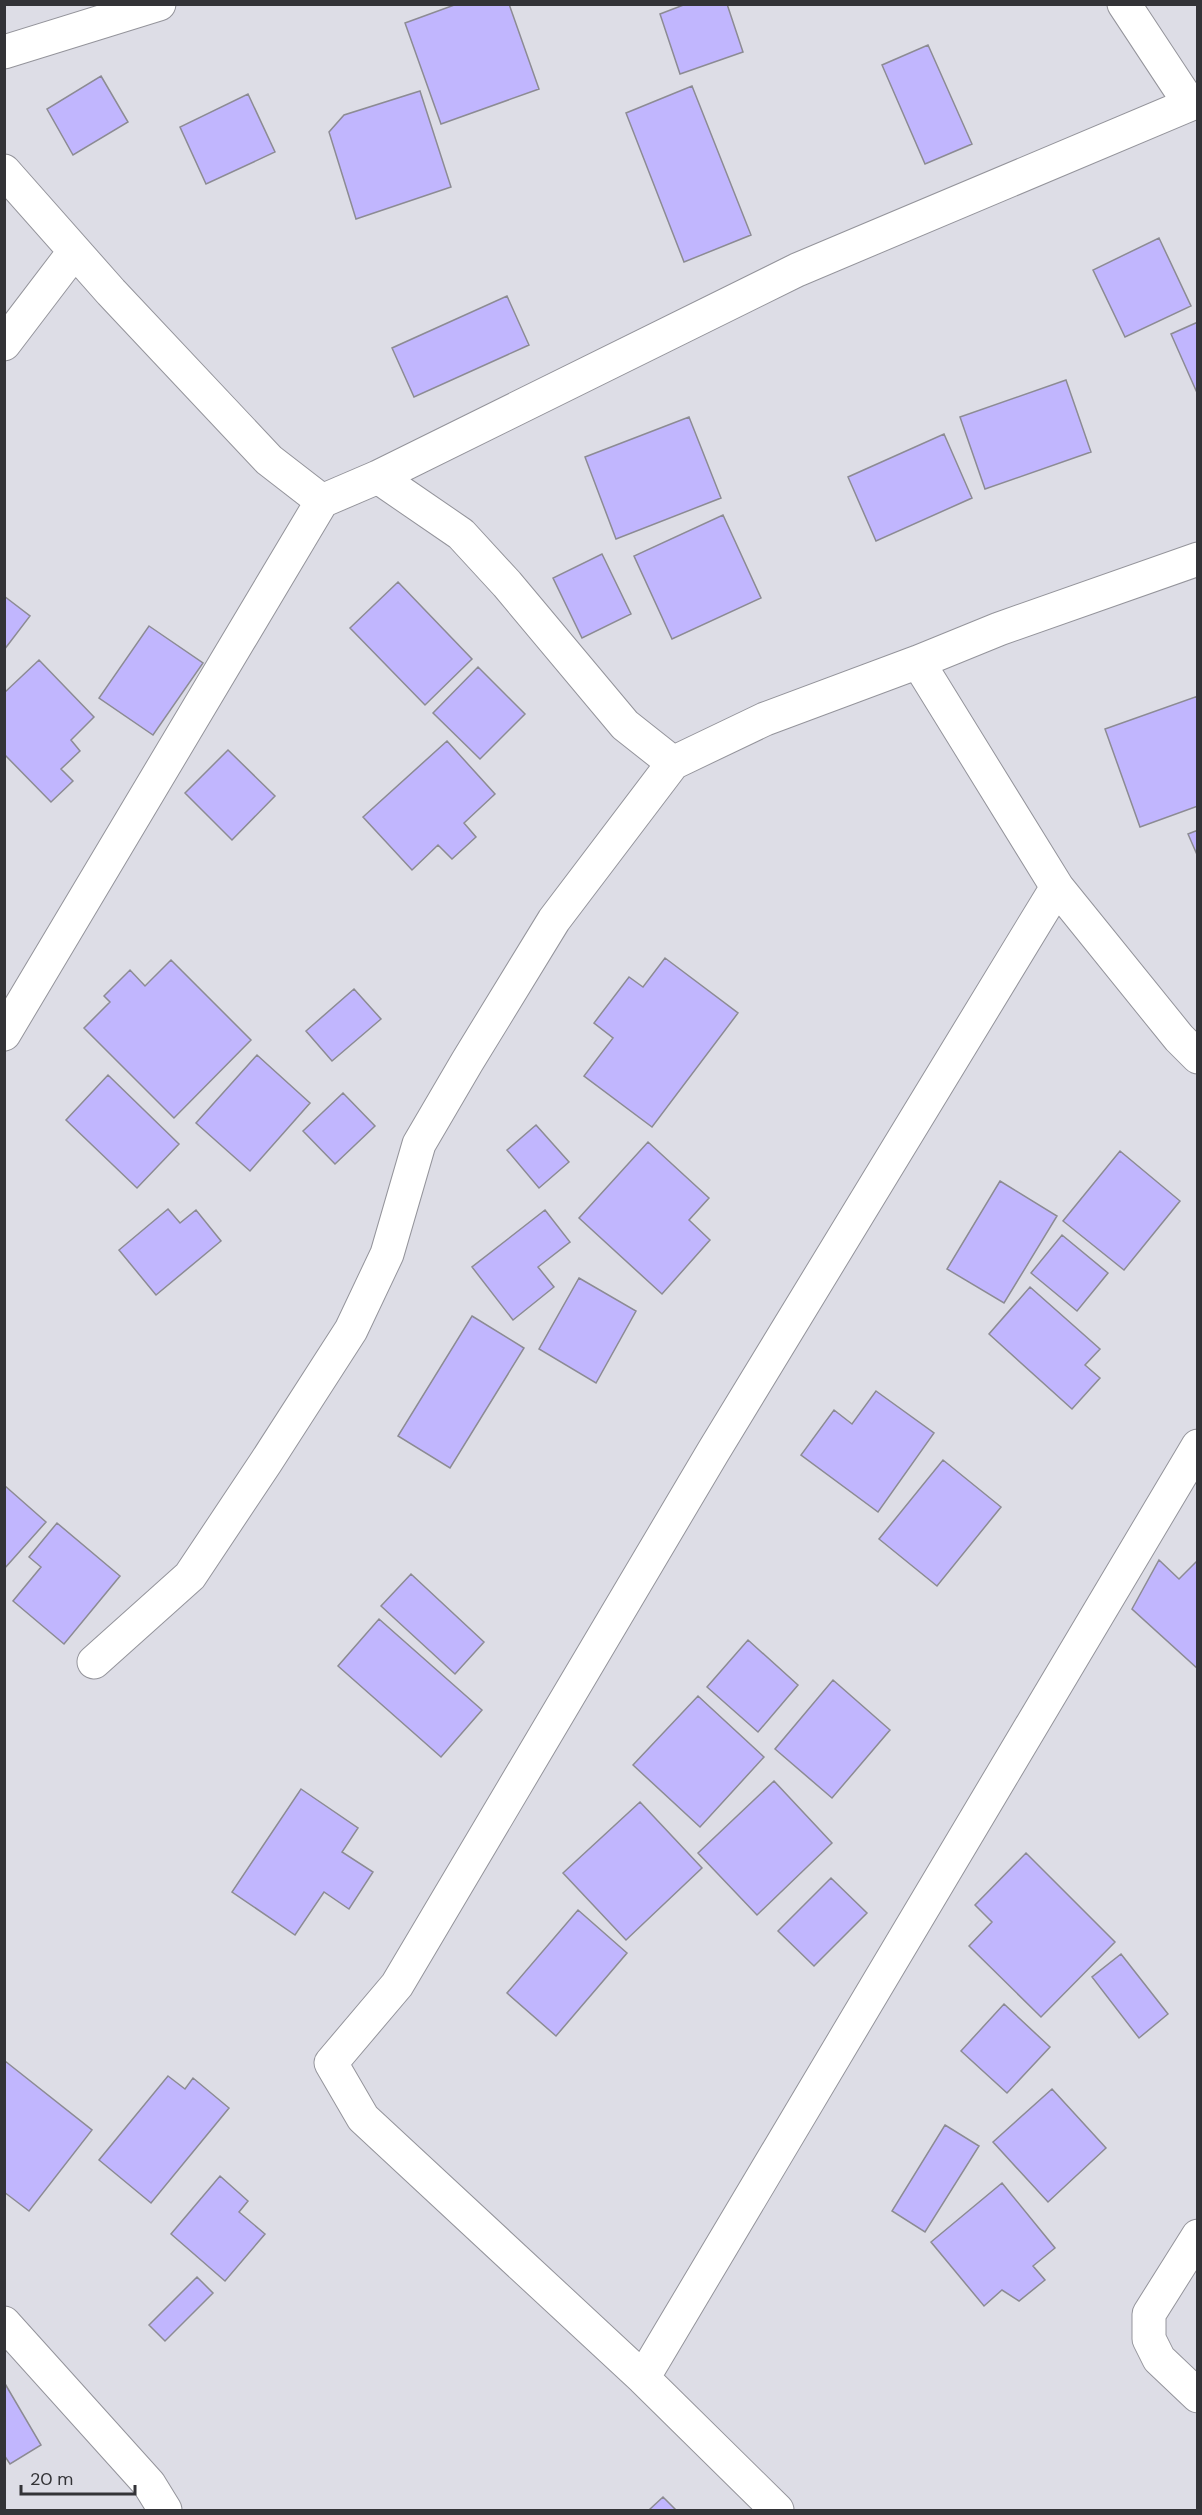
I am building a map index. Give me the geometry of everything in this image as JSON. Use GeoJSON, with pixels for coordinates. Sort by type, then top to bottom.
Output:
{"type":"FeatureCollection","features":[{"type":"Feature","properties":{"kind":"street"},"geometry":{"type":"LineString","coordinates":[[4,52],[159,4]]}},
{"type":"Feature","properties":{"kind":"street"},"geometry":{"type":"LineString","coordinates":[[4,1034],[322,501],[378,477],[797,270],[1194,102],[1124,4]]}},
{"type":"Feature","properties":{"kind":"street"},"geometry":{"type":"LineString","coordinates":[[4,171],[74,252],[269,460],[322,501]]}},
{"type":"Feature","properties":{"kind":"street"},"geometry":{"type":"LineString","coordinates":[[4,344],[74,252]]}},
{"type":"Feature","properties":{"kind":"street"},"geometry":{"type":"LineString","coordinates":[[378,477],[461,534],[507,584],[625,725],[673,763]]}},
{"type":"Feature","properties":{"kind":"street"},"geometry":{"type":"LineString","coordinates":[[94,1662],[190,1576],[351,1330],[387,1254],[419,1144],[554,920],[673,763],[765,719],[999,629],[1197,559]]}},
{"type":"Feature","properties":{"kind":"street"},"geometry":{"type":"LineString","coordinates":[[918,662],[1057,886],[1179,1038],[1197,1057]]}},
{"type":"Feature","properties":{"kind":"street"},"geometry":{"type":"LineString","coordinates":[[777,2511],[643,2378],[363,2118],[331,2063],[397,1985],[713,1452],[1057,886]]}},
{"type":"Feature","properties":{"kind":"street"},"geometry":{"type":"LineString","coordinates":[[643,2378],[1197,1446]]}},
{"type":"Feature","properties":{"kind":"street"},"geometry":{"type":"LineString","coordinates":[[1197,2236],[1149,2314],[1149,2339],[1159,2359],[1197,2396]]}},
{"type":"Feature","properties":{"kind":"street"},"geometry":{"type":"LineString","coordinates":[[4,2323],[149,2484],[165,2511]]}},
{"type":"Feature","properties":{"kind":"building"},"geometry":{"type":"Polygon","coordinates":[[[457,4],[509,4],[539,89],[441,124],[405,23],[457,4]]]}},
{"type":"Feature","properties":{"kind":"building"},"geometry":{"type":"Polygon","coordinates":[[[686,4],[727,4],[743,52],[680,74],[660,14],[686,4]]]}},
{"type":"Feature","properties":{"kind":"building"},"geometry":{"type":"Polygon","coordinates":[[[928,45],[972,144],[925,164],[882,65],[928,45]]]}},
{"type":"Feature","properties":{"kind":"building"},"geometry":{"type":"Polygon","coordinates":[[[101,76],[128,122],[73,155],[47,109],[101,76]]]}},
{"type":"Feature","properties":{"kind":"building"},"geometry":{"type":"Polygon","coordinates":[[[692,86],[751,235],[684,262],[626,113],[692,86]]]}},
{"type":"Feature","properties":{"kind":"building"},"geometry":{"type":"Polygon","coordinates":[[[420,91],[451,187],[356,219],[329,132],[344,115],[420,91]]]}},
{"type":"Feature","properties":{"kind":"building"},"geometry":{"type":"Polygon","coordinates":[[[248,94],[275,152],[206,184],[180,127],[248,94]]]}},
{"type":"Feature","properties":{"kind":"building"},"geometry":{"type":"Polygon","coordinates":[[[1159,238],[1191,306],[1125,337],[1093,270],[1159,238]]]}},
{"type":"Feature","properties":{"kind":"building"},"geometry":{"type":"Polygon","coordinates":[[[507,296],[529,345],[414,397],[392,348],[507,296]]]}},
{"type":"Feature","properties":{"kind":"building"},"geometry":{"type":"Polygon","coordinates":[[[1198,322],[1198,395],[1171,334],[1198,322]]]}},
{"type":"Feature","properties":{"kind":"building"},"geometry":{"type":"Polygon","coordinates":[[[1066,380],[1091,452],[985,489],[960,417],[1066,380]]]}},
{"type":"Feature","properties":{"kind":"building"},"geometry":{"type":"Polygon","coordinates":[[[689,417],[721,498],[616,539],[585,457],[689,417]]]}},
{"type":"Feature","properties":{"kind":"building"},"geometry":{"type":"Polygon","coordinates":[[[944,434],[972,498],[876,541],[848,477],[944,434]]]}},
{"type":"Feature","properties":{"kind":"building"},"geometry":{"type":"Polygon","coordinates":[[[723,515],[761,598],[672,639],[634,556],[723,515]]]}},
{"type":"Feature","properties":{"kind":"building"},"geometry":{"type":"Polygon","coordinates":[[[602,554],[631,614],[582,638],[553,578],[602,554]]]}},
{"type":"Feature","properties":{"kind":"building"},"geometry":{"type":"Polygon","coordinates":[[[398,582],[472,659],[425,705],[350,628],[398,582]]]}},
{"type":"Feature","properties":{"kind":"building"},"geometry":{"type":"Polygon","coordinates":[[[4,596],[30,616],[4,650],[4,596]]]}},
{"type":"Feature","properties":{"kind":"building"},"geometry":{"type":"Polygon","coordinates":[[[149,626],[203,663],[153,735],[99,698],[149,626]]]}},
{"type":"Feature","properties":{"kind":"building"},"geometry":{"type":"Polygon","coordinates":[[[39,660],[94,717],[71,740],[80,751],[61,769],[73,781],[51,802],[4,754],[4,693],[39,660]]]}},
{"type":"Feature","properties":{"kind":"building"},"geometry":{"type":"Polygon","coordinates":[[[478,667],[525,714],[480,759],[433,713],[478,667]]]}},
{"type":"Feature","properties":{"kind":"building"},"geometry":{"type":"Polygon","coordinates":[[[1198,696],[1198,806],[1140,827],[1105,729],[1198,696]]]}},
{"type":"Feature","properties":{"kind":"building"},"geometry":{"type":"Polygon","coordinates":[[[447,741],[495,794],[464,823],[476,837],[452,859],[438,845],[412,870],[363,817],[447,741]]]}},
{"type":"Feature","properties":{"kind":"building"},"geometry":{"type":"Polygon","coordinates":[[[228,750],[275,796],[232,840],[185,793],[228,750]]]}},
{"type":"Feature","properties":{"kind":"building"},"geometry":{"type":"Polygon","coordinates":[[[1198,830],[1198,857],[1188,834],[1198,830]]]}},
{"type":"Feature","properties":{"kind":"building"},"geometry":{"type":"Polygon","coordinates":[[[665,958],[738,1013],[652,1127],[584,1076],[613,1038],[594,1023],[629,977],[643,987],[665,958]]]}},
{"type":"Feature","properties":{"kind":"building"},"geometry":{"type":"Polygon","coordinates":[[[171,960],[251,1040],[174,1118],[84,1028],[110,1002],[104,996],[130,970],[145,986],[171,960]]]}},
{"type":"Feature","properties":{"kind":"building"},"geometry":{"type":"Polygon","coordinates":[[[354,989],[381,1019],[332,1061],[306,1031],[354,989]]]}},
{"type":"Feature","properties":{"kind":"building"},"geometry":{"type":"Polygon","coordinates":[[[257,1055],[310,1103],[250,1171],[196,1123],[257,1055]]]}},
{"type":"Feature","properties":{"kind":"building"},"geometry":{"type":"Polygon","coordinates":[[[108,1075],[179,1144],[137,1188],[66,1120],[108,1075]]]}},
{"type":"Feature","properties":{"kind":"building"},"geometry":{"type":"Polygon","coordinates":[[[343,1093],[375,1126],[335,1164],[303,1131],[343,1093]]]}},
{"type":"Feature","properties":{"kind":"building"},"geometry":{"type":"Polygon","coordinates":[[[536,1125],[569,1162],[539,1188],[507,1150],[536,1125]]]}},
{"type":"Feature","properties":{"kind":"building"},"geometry":{"type":"Polygon","coordinates":[[[648,1142],[709,1198],[689,1220],[710,1240],[662,1294],[579,1218],[648,1142]]]}},
{"type":"Feature","properties":{"kind":"building"},"geometry":{"type":"Polygon","coordinates":[[[1120,1151],[1180,1201],[1124,1270],[1063,1221],[1120,1151]]]}},
{"type":"Feature","properties":{"kind":"building"},"geometry":{"type":"Polygon","coordinates":[[[1000,1181],[1057,1216],[1004,1303],[947,1269],[1000,1181]]]}},
{"type":"Feature","properties":{"kind":"building"},"geometry":{"type":"Polygon","coordinates":[[[168,1209],[180,1223],[196,1210],[221,1241],[156,1295],[119,1250],[168,1209]]]}},
{"type":"Feature","properties":{"kind":"building"},"geometry":{"type":"Polygon","coordinates":[[[545,1210],[570,1242],[538,1267],[554,1287],[513,1320],[472,1267],[545,1210]]]}},
{"type":"Feature","properties":{"kind":"building"},"geometry":{"type":"Polygon","coordinates":[[[1062,1235],[1108,1273],[1077,1311],[1031,1273],[1062,1235]]]}},
{"type":"Feature","properties":{"kind":"building"},"geometry":{"type":"Polygon","coordinates":[[[579,1278],[636,1311],[596,1383],[539,1349],[579,1278]]]}},
{"type":"Feature","properties":{"kind":"building"},"geometry":{"type":"Polygon","coordinates":[[[1030,1287],[1100,1349],[1085,1365],[1100,1378],[1072,1409],[989,1334],[1030,1287]]]}},
{"type":"Feature","properties":{"kind":"building"},"geometry":{"type":"Polygon","coordinates":[[[472,1316],[524,1348],[450,1468],[398,1436],[472,1316]]]}},
{"type":"Feature","properties":{"kind":"building"},"geometry":{"type":"Polygon","coordinates":[[[876,1391],[934,1433],[878,1512],[801,1455],[834,1410],[852,1424],[876,1391]]]}},
{"type":"Feature","properties":{"kind":"building"},"geometry":{"type":"Polygon","coordinates":[[[943,1460],[1001,1507],[937,1586],[879,1539],[943,1460]]]}},
{"type":"Feature","properties":{"kind":"building"},"geometry":{"type":"Polygon","coordinates":[[[4,1485],[46,1522],[4,1569],[4,1485]]]}},
{"type":"Feature","properties":{"kind":"building"},"geometry":{"type":"Polygon","coordinates":[[[57,1523],[120,1576],[64,1644],[13,1601],[41,1567],[29,1557],[57,1523]]]}},
{"type":"Feature","properties":{"kind":"building"},"geometry":{"type":"Polygon","coordinates":[[[1159,1560],[1179,1579],[1198,1560],[1198,1669],[1132,1609],[1159,1560]]]}},
{"type":"Feature","properties":{"kind":"building"},"geometry":{"type":"Polygon","coordinates":[[[411,1574],[484,1642],[455,1674],[381,1606],[411,1574]]]}},
{"type":"Feature","properties":{"kind":"building"},"geometry":{"type":"Polygon","coordinates":[[[379,1619],[482,1710],[441,1757],[338,1666],[379,1619]]]}},
{"type":"Feature","properties":{"kind":"building"},"geometry":{"type":"Polygon","coordinates":[[[748,1640],[798,1685],[758,1732],[707,1687],[748,1640]]]}},
{"type":"Feature","properties":{"kind":"building"},"geometry":{"type":"Polygon","coordinates":[[[833,1680],[890,1730],[832,1798],[775,1749],[833,1680]]]}},
{"type":"Feature","properties":{"kind":"building"},"geometry":{"type":"Polygon","coordinates":[[[698,1696],[764,1757],[700,1827],[633,1765],[698,1696]]]}},
{"type":"Feature","properties":{"kind":"building"},"geometry":{"type":"Polygon","coordinates":[[[774,1781],[832,1843],[757,1915],[698,1853],[774,1781]]]}},
{"type":"Feature","properties":{"kind":"building"},"geometry":{"type":"Polygon","coordinates":[[[301,1789],[358,1828],[342,1852],[373,1872],[349,1909],[324,1892],[295,1935],[232,1892],[301,1789]]]}},
{"type":"Feature","properties":{"kind":"building"},"geometry":{"type":"Polygon","coordinates":[[[640,1802],[702,1868],[626,1940],[563,1873],[640,1802]]]}},
{"type":"Feature","properties":{"kind":"building"},"geometry":{"type":"Polygon","coordinates":[[[1026,1853],[1115,1942],[1041,2017],[969,1946],[992,1922],[975,1905],[1026,1853]]]}},
{"type":"Feature","properties":{"kind":"building"},"geometry":{"type":"Polygon","coordinates":[[[831,1878],[867,1913],[814,1966],[778,1931],[831,1878]]]}},
{"type":"Feature","properties":{"kind":"building"},"geometry":{"type":"Polygon","coordinates":[[[578,1910],[627,1953],[556,2036],[507,1993],[578,1910]]]}},
{"type":"Feature","properties":{"kind":"building"},"geometry":{"type":"Polygon","coordinates":[[[1121,1954],[1168,2014],[1139,2038],[1092,1977],[1121,1954]]]}},
{"type":"Feature","properties":{"kind":"building"},"geometry":{"type":"Polygon","coordinates":[[[1004,2004],[1050,2047],[1007,2093],[961,2051],[1004,2004]]]}},
{"type":"Feature","properties":{"kind":"building"},"geometry":{"type":"Polygon","coordinates":[[[5,2061],[92,2130],[29,2211],[4,2192],[5,2061]]]}},
{"type":"Feature","properties":{"kind":"building"},"geometry":{"type":"Polygon","coordinates":[[[168,2076],[185,2089],[193,2078],[229,2108],[151,2203],[99,2160],[168,2076]]]}},
{"type":"Feature","properties":{"kind":"building"},"geometry":{"type":"Polygon","coordinates":[[[1052,2089],[1106,2148],[1048,2202],[993,2142],[1052,2089]]]}},
{"type":"Feature","properties":{"kind":"building"},"geometry":{"type":"Polygon","coordinates":[[[945,2125],[979,2146],[925,2232],[892,2211],[945,2125]]]}},
{"type":"Feature","properties":{"kind":"building"},"geometry":{"type":"Polygon","coordinates":[[[220,2176],[248,2201],[239,2212],[265,2234],[225,2281],[171,2234],[220,2176]]]}},
{"type":"Feature","properties":{"kind":"building"},"geometry":{"type":"Polygon","coordinates":[[[1002,2183],[1055,2248],[1033,2266],[1045,2280],[1019,2301],[1002,2290],[984,2306],[931,2242],[1002,2183]]]}},
{"type":"Feature","properties":{"kind":"building"},"geometry":{"type":"Polygon","coordinates":[[[197,2277],[213,2293],[165,2341],[149,2325],[197,2277]]]}},
{"type":"Feature","properties":{"kind":"building"},"geometry":{"type":"Polygon","coordinates":[[[4,2382],[41,2445],[10,2464],[4,2455],[4,2382]]]}},
{"type":"Feature","properties":{"kind":"building"},"geometry":{"type":"Polygon","coordinates":[[[663,2497],[676,2510],[649,2510],[663,2497]]]}}]}
